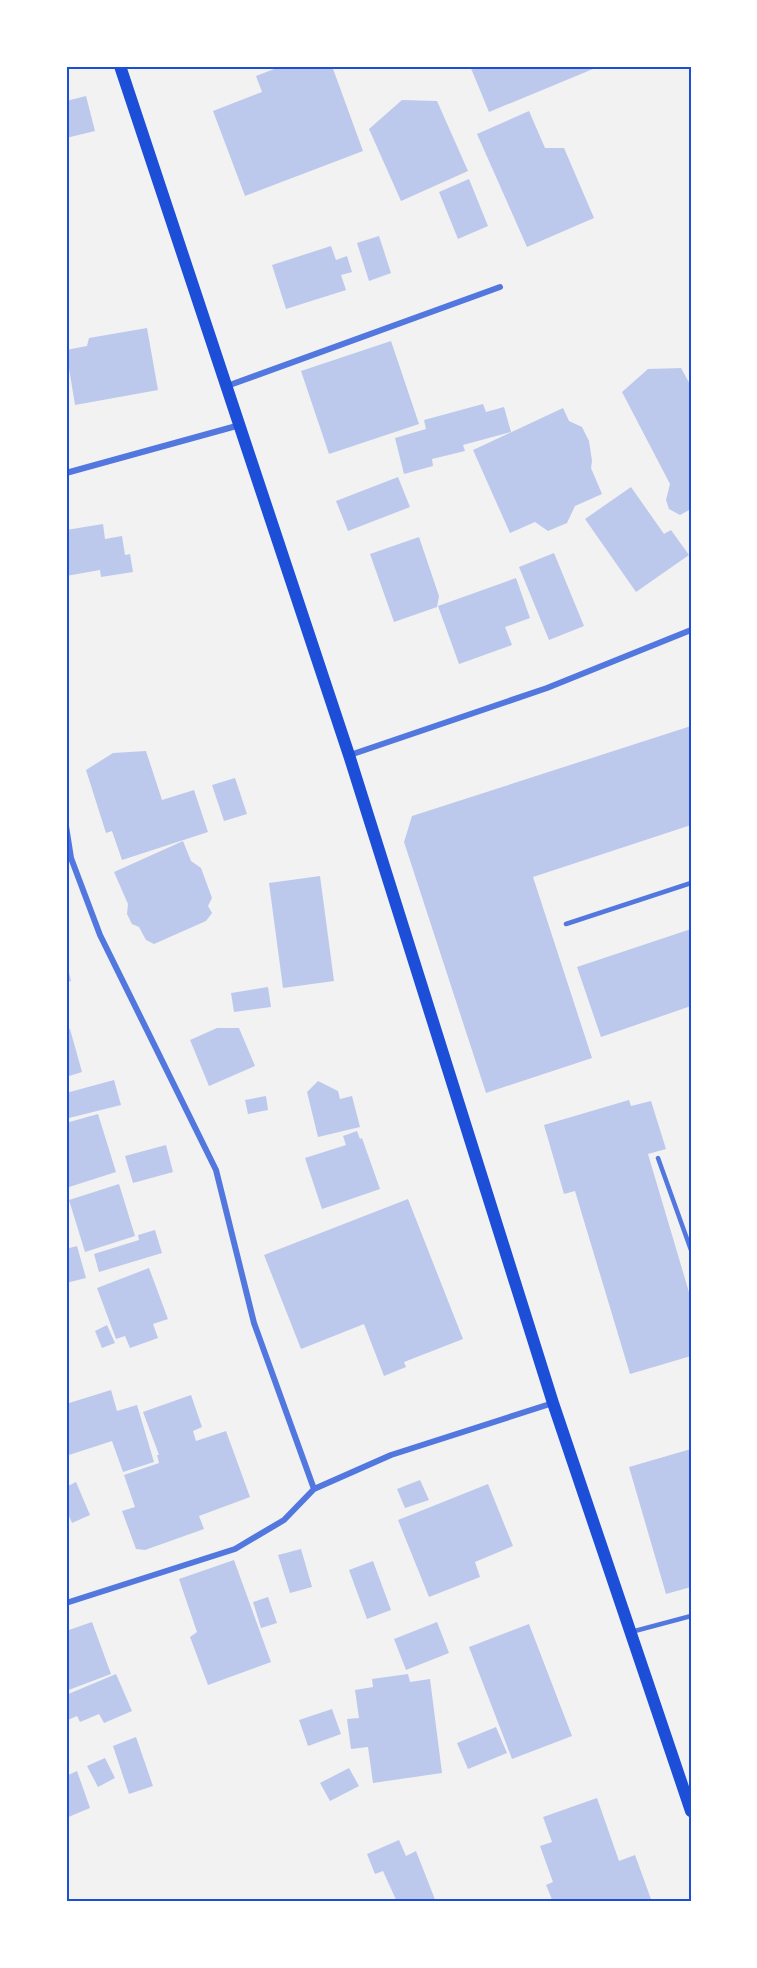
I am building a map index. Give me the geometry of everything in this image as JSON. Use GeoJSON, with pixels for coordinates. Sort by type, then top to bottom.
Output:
{"type":"FeatureCollection","features":[{"type":"Feature","properties":{"kind":"main road"},"geometry":{"type":"LineString","coordinates":[[120,66],[349,755],[553,1403],[691,1811]]}},
{"type":"Feature","properties":{"kind":"street"},"geometry":{"type":"LineString","coordinates":[[227,386],[500,287]]}},
{"type":"Feature","properties":{"kind":"street"},"geometry":{"type":"LineString","coordinates":[[66,473],[240,425]]}},
{"type":"Feature","properties":{"kind":"street"},"geometry":{"type":"LineString","coordinates":[[349,755],[547,688],[691,630]]}},
{"type":"Feature","properties":{"kind":"street"},"geometry":{"type":"LineString","coordinates":[[66,826],[71,858],[100,935],[216,1170],[254,1323],[314,1489]]}},
{"type":"Feature","properties":{"kind":"street"},"geometry":{"type":"LineString","coordinates":[[66,1603],[235,1549],[284,1520],[314,1489],[391,1455],[553,1403]]}},
{"type":"Feature","properties":{"kind":"lane"},"geometry":{"type":"LineString","coordinates":[[566,924],[691,883]]}},
{"type":"Feature","properties":{"kind":"lane"},"geometry":{"type":"LineString","coordinates":[[658,1158],[691,1250]]}},
{"type":"Feature","properties":{"kind":"lane"},"geometry":{"type":"LineString","coordinates":[[632,1632],[691,1616]]}},
{"type":"Feature","properties":{"kind":"building"},"geometry":{"type":"Polygon","coordinates":[[[282,66],[332,66],[363,151],[245,196],[213,111],[262,92],[256,76],[282,66]]]}},
{"type":"Feature","properties":{"kind":"building"},"geometry":{"type":"Polygon","coordinates":[[[470,66],[592,66],[593,69],[489,112],[470,66]]]}},
{"type":"Feature","properties":{"kind":"building"},"geometry":{"type":"Polygon","coordinates":[[[86,96],[95,131],[66,138],[66,101],[86,96]]]}},
{"type":"Feature","properties":{"kind":"building"},"geometry":{"type":"Polygon","coordinates":[[[402,100],[437,101],[468,171],[401,201],[369,129],[402,100]]]}},
{"type":"Feature","properties":{"kind":"building"},"geometry":{"type":"Polygon","coordinates":[[[529,111],[545,148],[564,148],[594,218],[527,247],[477,134],[529,111]]]}},
{"type":"Feature","properties":{"kind":"building"},"geometry":{"type":"Polygon","coordinates":[[[469,179],[488,226],[458,239],[439,192],[469,179]]]}},
{"type":"Feature","properties":{"kind":"building"},"geometry":{"type":"Polygon","coordinates":[[[379,236],[391,273],[369,281],[357,243],[379,236]]]}},
{"type":"Feature","properties":{"kind":"building"},"geometry":{"type":"Polygon","coordinates":[[[331,246],[336,260],[347,256],[352,272],[341,275],[346,290],[286,309],[272,265],[331,246]]]}},
{"type":"Feature","properties":{"kind":"building"},"geometry":{"type":"Polygon","coordinates":[[[147,328],[158,390],[75,405],[66,350],[87,346],[89,338],[147,328]]]}},
{"type":"Feature","properties":{"kind":"building"},"geometry":{"type":"Polygon","coordinates":[[[391,341],[419,424],[329,454],[301,371],[391,341]]]}},
{"type":"Feature","properties":{"kind":"building"},"geometry":{"type":"Polygon","coordinates":[[[681,368],[691,386],[691,509],[680,515],[669,509],[666,500],[670,484],[622,392],[648,369],[681,368]]]}},
{"type":"Feature","properties":{"kind":"building"},"geometry":{"type":"Polygon","coordinates":[[[483,404],[486,412],[504,407],[511,432],[463,445],[465,451],[432,459],[433,466],[404,474],[395,438],[426,429],[424,420],[483,404]]]}},
{"type":"Feature","properties":{"kind":"building"},"geometry":{"type":"Polygon","coordinates":[[[563,408],[569,421],[582,427],[589,441],[591,468],[602,494],[575,506],[567,523],[548,531],[535,522],[510,533],[473,450],[563,408]]]}},
{"type":"Feature","properties":{"kind":"building"},"geometry":{"type":"Polygon","coordinates":[[[398,477],[410,507],[348,531],[336,501],[398,477]]]}},
{"type":"Feature","properties":{"kind":"building"},"geometry":{"type":"Polygon","coordinates":[[[631,487],[664,534],[671,530],[689,555],[636,592],[585,519],[631,487]]]}},
{"type":"Feature","properties":{"kind":"building"},"geometry":{"type":"Polygon","coordinates":[[[103,524],[105,539],[122,536],[125,555],[130,554],[133,572],[101,577],[100,570],[66,576],[66,530],[103,524]]]}},
{"type":"Feature","properties":{"kind":"building"},"geometry":{"type":"Polygon","coordinates":[[[419,537],[439,596],[437,607],[394,622],[370,554],[419,537]]]}},
{"type":"Feature","properties":{"kind":"building"},"geometry":{"type":"Polygon","coordinates":[[[554,553],[584,626],[549,640],[519,567],[554,553]]]}},
{"type":"Feature","properties":{"kind":"building"},"geometry":{"type":"Polygon","coordinates":[[[516,578],[530,618],[505,627],[512,645],[459,664],[438,606],[516,578]]]}},
{"type":"Feature","properties":{"kind":"building"},"geometry":{"type":"Polygon","coordinates":[[[691,726],[691,825],[533,877],[592,1058],[486,1093],[404,842],[412,816],[691,726]]]}},
{"type":"Feature","properties":{"kind":"building"},"geometry":{"type":"Polygon","coordinates":[[[146,751],[162,800],[194,790],[208,832],[122,860],[112,831],[106,833],[86,770],[113,753],[146,751]]]}},
{"type":"Feature","properties":{"kind":"building"},"geometry":{"type":"Polygon","coordinates":[[[235,778],[247,814],[224,821],[212,785],[235,778]]]}},
{"type":"Feature","properties":{"kind":"building"},"geometry":{"type":"Polygon","coordinates":[[[183,841],[191,861],[201,868],[212,898],[208,906],[212,913],[206,921],[154,944],[146,940],[139,927],[132,924],[127,914],[128,904],[114,872],[183,841]]]}},
{"type":"Feature","properties":{"kind":"building"},"geometry":{"type":"Polygon","coordinates":[[[320,876],[334,981],[283,988],[269,883],[320,876]]]}},
{"type":"Feature","properties":{"kind":"building"},"geometry":{"type":"Polygon","coordinates":[[[691,929],[691,1006],[601,1037],[577,967],[691,929]]]}},
{"type":"Feature","properties":{"kind":"building"},"geometry":{"type":"Polygon","coordinates":[[[66,960],[71,981],[66,982],[66,960]]]}},
{"type":"Feature","properties":{"kind":"building"},"geometry":{"type":"Polygon","coordinates":[[[268,987],[271,1007],[234,1012],[231,993],[268,987]]]}},
{"type":"Feature","properties":{"kind":"building"},"geometry":{"type":"Polygon","coordinates":[[[66,1028],[70,1029],[82,1072],[66,1077],[66,1028]]]}},
{"type":"Feature","properties":{"kind":"building"},"geometry":{"type":"Polygon","coordinates":[[[217,1028],[239,1028],[255,1066],[209,1086],[190,1040],[217,1028]]]}},
{"type":"Feature","properties":{"kind":"building"},"geometry":{"type":"Polygon","coordinates":[[[114,1080],[121,1105],[69,1118],[66,1109],[66,1093],[114,1080]]]}},
{"type":"Feature","properties":{"kind":"building"},"geometry":{"type":"Polygon","coordinates":[[[318,1081],[338,1091],[340,1099],[352,1096],[360,1127],[318,1137],[307,1092],[318,1081]]]}},
{"type":"Feature","properties":{"kind":"building"},"geometry":{"type":"Polygon","coordinates":[[[266,1096],[268,1110],[248,1114],[245,1100],[266,1096]]]}},
{"type":"Feature","properties":{"kind":"building"},"geometry":{"type":"Polygon","coordinates":[[[629,1100],[631,1106],[651,1101],[666,1149],[648,1154],[691,1299],[691,1356],[630,1374],[575,1191],[564,1194],[544,1125],[629,1100]]]}},
{"type":"Feature","properties":{"kind":"building"},"geometry":{"type":"Polygon","coordinates":[[[98,1114],[116,1172],[66,1188],[66,1123],[98,1114]]]}},
{"type":"Feature","properties":{"kind":"building"},"geometry":{"type":"Polygon","coordinates":[[[357,1131],[360,1139],[362,1138],[380,1189],[322,1209],[305,1158],[346,1145],[343,1136],[357,1131]]]}},
{"type":"Feature","properties":{"kind":"building"},"geometry":{"type":"Polygon","coordinates":[[[166,1145],[173,1172],[133,1183],[125,1156],[166,1145]]]}},
{"type":"Feature","properties":{"kind":"building"},"geometry":{"type":"Polygon","coordinates":[[[119,1184],[135,1236],[85,1252],[69,1200],[119,1184]]]}},
{"type":"Feature","properties":{"kind":"building"},"geometry":{"type":"Polygon","coordinates":[[[408,1199],[463,1339],[404,1362],[406,1367],[384,1376],[364,1324],[301,1349],[264,1255],[408,1199]]]}},
{"type":"Feature","properties":{"kind":"building"},"geometry":{"type":"Polygon","coordinates":[[[155,1230],[162,1253],[99,1272],[94,1254],[139,1240],[138,1235],[155,1230]]]}},
{"type":"Feature","properties":{"kind":"building"},"geometry":{"type":"Polygon","coordinates":[[[77,1246],[86,1278],[66,1283],[66,1249],[77,1246]]]}},
{"type":"Feature","properties":{"kind":"building"},"geometry":{"type":"Polygon","coordinates":[[[149,1268],[168,1319],[153,1324],[158,1338],[130,1348],[125,1336],[116,1339],[97,1288],[149,1268]]]}},
{"type":"Feature","properties":{"kind":"building"},"geometry":{"type":"Polygon","coordinates":[[[107,1325],[115,1343],[102,1348],[95,1331],[107,1325]]]}},
{"type":"Feature","properties":{"kind":"building"},"geometry":{"type":"Polygon","coordinates":[[[111,1390],[117,1411],[137,1405],[154,1462],[123,1472],[112,1441],[69,1455],[66,1444],[66,1404],[111,1390]]]}},
{"type":"Feature","properties":{"kind":"building"},"geometry":{"type":"Polygon","coordinates":[[[191,1395],[202,1427],[193,1431],[196,1441],[226,1431],[250,1497],[199,1516],[204,1529],[145,1550],[136,1549],[122,1511],[135,1507],[124,1475],[159,1463],[157,1455],[159,1455],[143,1412],[191,1395]]]}},
{"type":"Feature","properties":{"kind":"building"},"geometry":{"type":"Polygon","coordinates":[[[691,1449],[691,1587],[666,1594],[629,1467],[691,1449]]]}},
{"type":"Feature","properties":{"kind":"building"},"geometry":{"type":"Polygon","coordinates":[[[420,1480],[429,1500],[405,1508],[397,1489],[420,1480]]]}},
{"type":"Feature","properties":{"kind":"building"},"geometry":{"type":"Polygon","coordinates":[[[76,1482],[90,1515],[72,1523],[66,1509],[66,1487],[76,1482]]]}},
{"type":"Feature","properties":{"kind":"building"},"geometry":{"type":"Polygon","coordinates":[[[488,1484],[513,1546],[475,1562],[480,1577],[429,1597],[398,1520],[488,1484]]]}},
{"type":"Feature","properties":{"kind":"building"},"geometry":{"type":"Polygon","coordinates":[[[301,1549],[312,1587],[290,1593],[278,1555],[301,1549]]]}},
{"type":"Feature","properties":{"kind":"building"},"geometry":{"type":"Polygon","coordinates":[[[234,1560],[271,1662],[208,1685],[190,1637],[197,1632],[179,1579],[234,1560]]]}},
{"type":"Feature","properties":{"kind":"building"},"geometry":{"type":"Polygon","coordinates":[[[373,1561],[391,1610],[367,1619],[349,1570],[373,1561]]]}},
{"type":"Feature","properties":{"kind":"building"},"geometry":{"type":"Polygon","coordinates":[[[268,1597],[277,1623],[261,1628],[253,1602],[268,1597]]]}},
{"type":"Feature","properties":{"kind":"building"},"geometry":{"type":"Polygon","coordinates":[[[92,1622],[111,1674],[66,1691],[66,1631],[92,1622]]]}},
{"type":"Feature","properties":{"kind":"building"},"geometry":{"type":"Polygon","coordinates":[[[437,1622],[449,1653],[406,1670],[394,1639],[437,1622]]]}},
{"type":"Feature","properties":{"kind":"building"},"geometry":{"type":"Polygon","coordinates":[[[529,1624],[572,1736],[512,1759],[469,1647],[529,1624]]]}},
{"type":"Feature","properties":{"kind":"building"},"geometry":{"type":"Polygon","coordinates":[[[116,1674],[132,1711],[104,1723],[99,1714],[80,1722],[77,1716],[68,1720],[66,1695],[116,1674]]]}},
{"type":"Feature","properties":{"kind":"building"},"geometry":{"type":"Polygon","coordinates":[[[408,1674],[410,1682],[430,1679],[442,1773],[373,1783],[368,1747],[351,1749],[347,1719],[359,1718],[355,1690],[373,1687],[372,1679],[408,1674]]]}},
{"type":"Feature","properties":{"kind":"building"},"geometry":{"type":"Polygon","coordinates":[[[332,1709],[341,1734],[308,1746],[299,1720],[332,1709]]]}},
{"type":"Feature","properties":{"kind":"building"},"geometry":{"type":"Polygon","coordinates":[[[496,1727],[507,1753],[468,1769],[457,1743],[496,1727]]]}},
{"type":"Feature","properties":{"kind":"building"},"geometry":{"type":"Polygon","coordinates":[[[136,1737],[153,1786],[129,1794],[113,1746],[136,1737]]]}},
{"type":"Feature","properties":{"kind":"building"},"geometry":{"type":"Polygon","coordinates":[[[105,1758],[115,1778],[98,1787],[87,1766],[105,1758]]]}},
{"type":"Feature","properties":{"kind":"building"},"geometry":{"type":"Polygon","coordinates":[[[349,1768],[359,1786],[330,1801],[320,1783],[349,1768]]]}},
{"type":"Feature","properties":{"kind":"building"},"geometry":{"type":"Polygon","coordinates":[[[77,1771],[90,1808],[66,1818],[66,1776],[77,1771]]]}},
{"type":"Feature","properties":{"kind":"building"},"geometry":{"type":"Polygon","coordinates":[[[597,1798],[619,1861],[635,1855],[652,1902],[553,1902],[546,1885],[553,1882],[540,1846],[552,1842],[543,1817],[597,1798]]]}},
{"type":"Feature","properties":{"kind":"building"},"geometry":{"type":"Polygon","coordinates":[[[399,1840],[406,1856],[416,1851],[436,1902],[397,1902],[383,1871],[375,1874],[367,1854],[399,1840]]]}}]}
